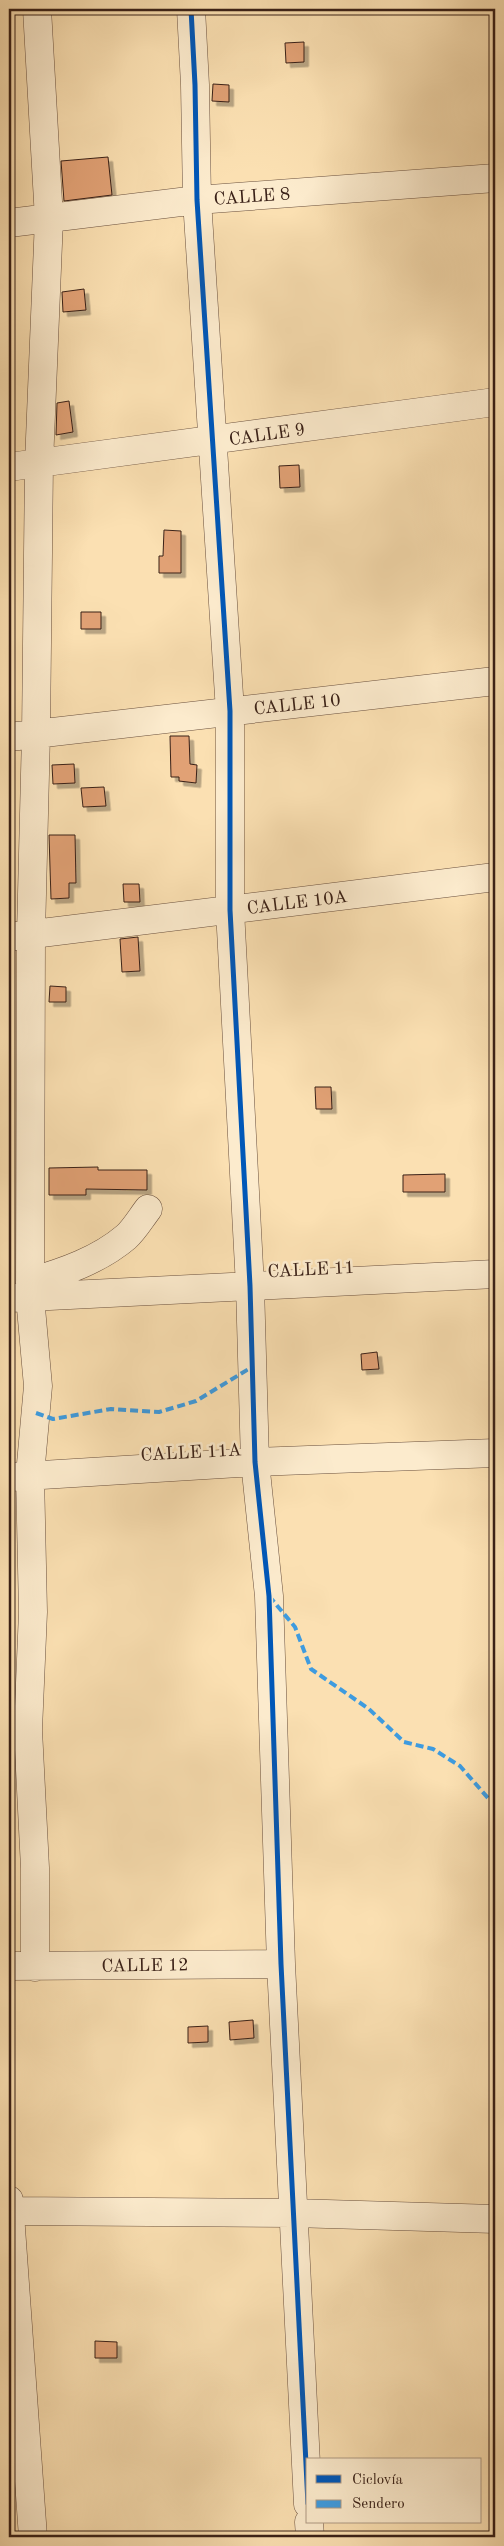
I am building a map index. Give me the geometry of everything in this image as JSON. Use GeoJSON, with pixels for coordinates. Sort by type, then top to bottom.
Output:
{"type":"FeatureCollection","features":[{"type":"Feature","properties":{"kind":"street"},"geometry":{"type":"LineString","coordinates":[[22,1966],[35,1868],[28,1730],[33,1612],[19,1476],[38,1386],[23,1292],[20,935],[36,734],[39,463],[48,219],[37,9]]}},
{"type":"Feature","properties":{"kind":"street"},"geometry":{"type":"LineString","coordinates":[[191,9],[196,85],[197,200],[230,711],[230,910],[250,1286],[255,1462],[269,1596],[281,1964],[306,2468]]}},
{"type":"Feature","properties":{"kind":"street","name":"CALLE 8"},"geometry":{"type":"LineString","coordinates":[[9,223],[197,200],[495,178]]}},
{"type":"Feature","properties":{"kind":"street","name":"CALLE 9"},"geometry":{"type":"LineString","coordinates":[[9,467],[495,402]]}},
{"type":"Feature","properties":{"kind":"street","name":"CALLE 10"},"geometry":{"type":"LineString","coordinates":[[9,737],[495,681]]}},
{"type":"Feature","properties":{"kind":"street","name":"CALLE 10A"},"geometry":{"type":"LineString","coordinates":[[20,935],[495,877]]}},
{"type":"Feature","properties":{"kind":"street"},"geometry":{"type":"LineString","coordinates":[[23,1292],[110,1249],[127,1236],[148,1210]]}},
{"type":"Feature","properties":{"kind":"street","name":"CALLE 11"},"geometry":{"type":"LineString","coordinates":[[23,1292],[250,1286],[495,1274]]}},
{"type":"Feature","properties":{"kind":"street","name":"CALLE 11A"},"geometry":{"type":"LineString","coordinates":[[19,1476],[255,1462],[495,1453]]}},
{"type":"Feature","properties":{"kind":"street","name":"CALLE 12"},"geometry":{"type":"LineString","coordinates":[[22,1966],[281,1964]]}},
{"type":"Feature","properties":{"kind":"street"},"geometry":{"type":"LineString","coordinates":[[33,2537],[10,2207],[292,2213],[495,2220]]}},
{"type":"Feature","properties":{"kind":"street"},"geometry":{"type":"LineString","coordinates":[[309,2524],[310,2537]]}},
{"type":"Feature","properties":{"kind":"building"},"geometry":{"type":"Polygon","coordinates":[[[304,42],[304,62],[286,63],[285,43],[304,42]]]}},
{"type":"Feature","properties":{"kind":"building"},"geometry":{"type":"Polygon","coordinates":[[[213,84],[229,85],[229,102],[212,101],[213,84]]]}},
{"type":"Feature","properties":{"kind":"building"},"geometry":{"type":"Polygon","coordinates":[[[108,157],[112,195],[64,201],[61,161],[108,157]]]}},
{"type":"Feature","properties":{"kind":"building"},"geometry":{"type":"Polygon","coordinates":[[[84,289],[86,310],[63,312],[62,292],[84,289]]]}},
{"type":"Feature","properties":{"kind":"building"},"geometry":{"type":"Polygon","coordinates":[[[69,401],[73,432],[56,435],[57,403],[69,401]]]}},
{"type":"Feature","properties":{"kind":"building"},"geometry":{"type":"Polygon","coordinates":[[[299,465],[300,487],[280,488],[279,466],[299,465]]]}},
{"type":"Feature","properties":{"kind":"building"},"geometry":{"type":"Polygon","coordinates":[[[164,530],[181,531],[181,573],[159,573],[159,556],[163,556],[164,530]]]}},
{"type":"Feature","properties":{"kind":"building"},"geometry":{"type":"Polygon","coordinates":[[[81,612],[101,612],[101,629],[81,629],[81,612]]]}},
{"type":"Feature","properties":{"kind":"building"},"geometry":{"type":"Polygon","coordinates":[[[170,736],[189,736],[190,764],[197,765],[196,783],[179,781],[179,777],[171,777],[170,736]]]}},
{"type":"Feature","properties":{"kind":"building"},"geometry":{"type":"Polygon","coordinates":[[[74,764],[75,783],[53,784],[52,765],[74,764]]]}},
{"type":"Feature","properties":{"kind":"building"},"geometry":{"type":"Polygon","coordinates":[[[104,787],[106,806],[83,807],[81,788],[104,787]]]}},
{"type":"Feature","properties":{"kind":"building"},"geometry":{"type":"Polygon","coordinates":[[[49,835],[75,835],[76,883],[69,883],[69,898],[51,899],[49,835]]]}},
{"type":"Feature","properties":{"kind":"building"},"geometry":{"type":"Polygon","coordinates":[[[123,884],[139,884],[140,902],[124,902],[123,884]]]}},
{"type":"Feature","properties":{"kind":"building"},"geometry":{"type":"Polygon","coordinates":[[[138,937],[140,971],[122,972],[120,939],[138,937]]]}},
{"type":"Feature","properties":{"kind":"building"},"geometry":{"type":"Polygon","coordinates":[[[50,986],[66,987],[66,1002],[49,1002],[50,986]]]}},
{"type":"Feature","properties":{"kind":"building"},"geometry":{"type":"Polygon","coordinates":[[[315,1087],[331,1087],[332,1109],[316,1109],[315,1087]]]}},
{"type":"Feature","properties":{"kind":"building"},"geometry":{"type":"Polygon","coordinates":[[[98,1167],[98,1170],[147,1170],[147,1190],[86,1189],[86,1195],[49,1195],[49,1168],[98,1167]]]}},
{"type":"Feature","properties":{"kind":"building"},"geometry":{"type":"Polygon","coordinates":[[[445,1174],[445,1192],[403,1192],[403,1175],[445,1174]]]}},
{"type":"Feature","properties":{"kind":"building"},"geometry":{"type":"Polygon","coordinates":[[[377,1352],[379,1369],[362,1370],[361,1354],[377,1352]]]}},
{"type":"Feature","properties":{"kind":"building"},"geometry":{"type":"Polygon","coordinates":[[[253,2020],[254,2038],[230,2040],[229,2022],[253,2020]]]}},
{"type":"Feature","properties":{"kind":"building"},"geometry":{"type":"Polygon","coordinates":[[[208,2026],[208,2042],[188,2043],[188,2027],[208,2026]]]}},
{"type":"Feature","properties":{"kind":"building"},"geometry":{"type":"Polygon","coordinates":[[[95,2341],[117,2342],[117,2358],[95,2358],[95,2341]]]}},
{"type":"Feature","properties":{"kind":"marked path"},"geometry":{"type":"LineString","coordinates":[[36,1413],[53,1419],[111,1409],[159,1412],[196,1401],[252,1367]]}},
{"type":"Feature","properties":{"kind":"marked path"},"geometry":{"type":"LineString","coordinates":[[269,1596],[295,1627],[311,1669],[369,1709],[404,1742],[433,1749],[460,1766],[495,1806]]}},
{"type":"Feature","properties":{"kind":"cycle path"},"geometry":{"type":"LineString","coordinates":[[191,9],[195,85],[197,200],[230,711],[230,910],[250,1286],[255,1462],[269,1596],[281,1964],[306,2464]]}}]}
